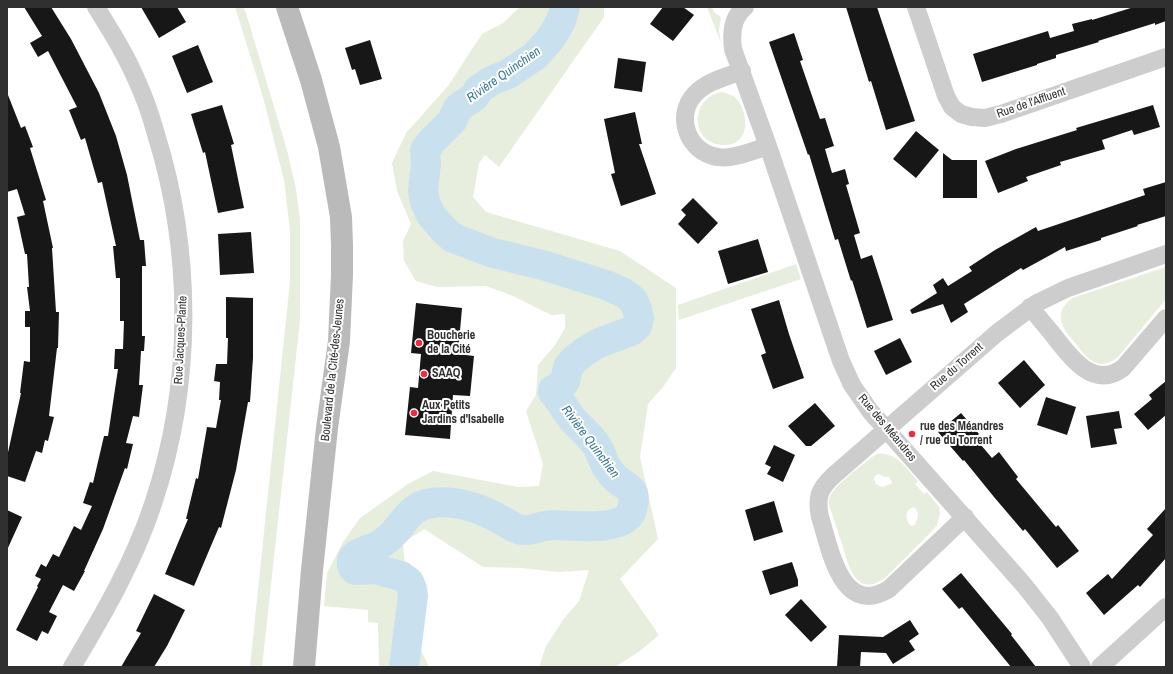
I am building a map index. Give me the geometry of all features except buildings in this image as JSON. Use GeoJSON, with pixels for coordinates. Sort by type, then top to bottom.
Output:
{"type":"FeatureCollection","features":[{"type":"Feature","properties":{"kind":"main road","name":"Boulevard de la Cité-des-Jeunes"},"geometry":{"type":"LineString","coordinates":[[287,7],[314,88],[329,147],[341,217],[342,244],[339,341],[327,428],[312,570],[304,667]]}},
{"type":"Feature","properties":{"kind":"street","name":"Rue Jacques-Plante"},"geometry":{"type":"LineString","coordinates":[[72,667],[112,598],[134,554],[154,503],[173,426],[180,378],[183,334],[184,294],[180,241],[172,195],[162,152],[137,80],[111,30],[96,7]]}},
{"type":"Feature","properties":{"kind":"street","name":"Rue des Méandres"},"geometry":{"type":"LineString","coordinates":[[745,7],[738,14],[733,27],[733,49],[768,146],[841,361],[852,385],[860,398],[886,429],[1024,585],[1050,618],[1082,667]]}},
{"type":"Feature","properties":{"kind":"street","name":"Rue de l'Affluent"},"geometry":{"type":"LineString","coordinates":[[916,7],[949,102],[961,114],[972,117],[985,118],[1000,114],[1166,57]]}},
{"type":"Feature","properties":{"kind":"street"},"geometry":{"type":"LineString","coordinates":[[742,71],[708,84],[694,94],[684,116],[686,129],[689,137],[697,148],[704,153],[718,158],[732,156],[768,146]]}},
{"type":"Feature","properties":{"kind":"street","name":"Rue du Torrent"},"geometry":{"type":"LineString","coordinates":[[965,517],[889,589],[881,594],[873,596],[856,593],[850,589],[842,579],[820,517],[818,498],[825,484],[886,429],[996,333],[1030,307],[1058,291],[1166,254]]}},
{"type":"Feature","properties":{"kind":"street"},"geometry":{"type":"LineString","coordinates":[[1030,307],[1072,358],[1081,367],[1096,374],[1112,374],[1118,372],[1166,318]]}},
{"type":"Feature","properties":{"kind":"street"},"geometry":{"type":"LineString","coordinates":[[1100,667],[1166,607]]}},
{"type":"Feature","properties":{"kind":"green space"},"geometry":{"type":"Polygon","coordinates":[[[235,7],[243,7],[246,13],[287,150],[296,189],[300,219],[300,320],[262,667],[250,667],[290,281],[290,231],[284,180],[263,97],[235,7]]]}},
{"type":"Feature","properties":{"kind":"green space"},"geometry":{"type":"Polygon","coordinates":[[[520,7],[604,7],[604,17],[499,167],[485,155],[479,163],[473,197],[486,212],[620,251],[676,288],[676,368],[663,387],[648,404],[640,457],[658,539],[620,579],[659,635],[640,651],[615,667],[539,667],[546,646],[563,620],[579,601],[589,570],[558,572],[521,568],[483,567],[424,529],[403,543],[405,567],[418,573],[426,605],[418,644],[429,667],[379,667],[378,623],[368,622],[368,610],[324,606],[327,573],[343,542],[360,518],[408,484],[433,471],[518,487],[539,486],[543,464],[526,411],[536,395],[538,365],[555,345],[565,328],[565,314],[551,315],[513,296],[486,286],[437,287],[416,281],[404,261],[403,241],[411,224],[397,191],[392,163],[406,133],[448,86],[482,34],[503,23],[520,7]]]}},
{"type":"Feature","properties":{"kind":"green space"},"geometry":{"type":"Polygon","coordinates":[[[707,7],[712,7],[714,12],[721,17],[719,31],[721,43],[707,7]]]}},
{"type":"Feature","properties":{"kind":"green space"},"geometry":{"type":"Polygon","coordinates":[[[721,92],[737,99],[742,108],[745,119],[745,130],[742,136],[736,142],[729,145],[715,144],[706,139],[698,122],[699,113],[703,104],[710,97],[721,92]]]}},
{"type":"Feature","properties":{"kind":"green space"},"geometry":{"type":"Polygon","coordinates":[[[796,264],[801,279],[679,320],[678,305],[796,264]]]}},
{"type":"Feature","properties":{"kind":"green space"},"geometry":{"type":"Polygon","coordinates":[[[1166,267],[1166,299],[1118,357],[1110,362],[1101,364],[1093,362],[1067,333],[1061,322],[1062,310],[1066,304],[1072,298],[1166,267]]]}},
{"type":"Feature","properties":{"kind":"green space"},"geometry":{"type":"Polygon","coordinates":[[[877,454],[890,455],[905,466],[918,481],[915,484],[924,494],[927,492],[939,507],[940,513],[937,525],[933,530],[885,578],[867,585],[861,583],[856,578],[848,564],[830,508],[829,499],[836,488],[848,476],[877,454]],[[879,474],[875,476],[874,479],[876,484],[882,487],[891,484],[892,482],[889,477],[879,474]],[[914,507],[908,510],[906,515],[911,526],[915,525],[918,518],[918,513],[914,507]]]}},
{"type":"Feature","properties":{"kind":"waterway","name":"Rivière Quinchien"},"geometry":{"type":"LineString","coordinates":[[404,667],[413,596],[409,582],[401,576],[375,569],[355,570],[352,566],[352,562],[356,555],[377,546],[392,535],[406,518],[417,508],[424,505],[441,502],[459,504],[485,512],[517,529],[527,530],[548,525],[599,526],[612,524],[622,520],[630,514],[633,505],[634,498],[632,491],[611,474],[597,446],[571,418],[553,392],[553,390],[565,381],[568,367],[584,352],[599,343],[631,331],[637,326],[639,318],[633,300],[624,293],[606,285],[546,266],[493,253],[453,238],[431,215],[425,202],[423,191],[426,163],[425,150],[431,142],[452,121],[458,108],[475,96],[478,90],[491,81],[508,74],[535,56],[551,38],[561,21],[565,7]]}},
{"type":"Feature","properties":{"kind":"place","name":"Boucherie de la Cité"},"geometry":{"type":"Point","coordinates":[419,343]}},
{"type":"Feature","properties":{"kind":"place","name":"SAAQ"},"geometry":{"type":"Point","coordinates":[424,374]}},
{"type":"Feature","properties":{"kind":"place","name":"Aux Petits Jardins d'Isabelle"},"geometry":{"type":"Point","coordinates":[414,413]}},
{"type":"Feature","properties":{"kind":"place","name":"rue des Méandres / rue du Torrent"},"geometry":{"type":"Point","coordinates":[912,434]}}]}
